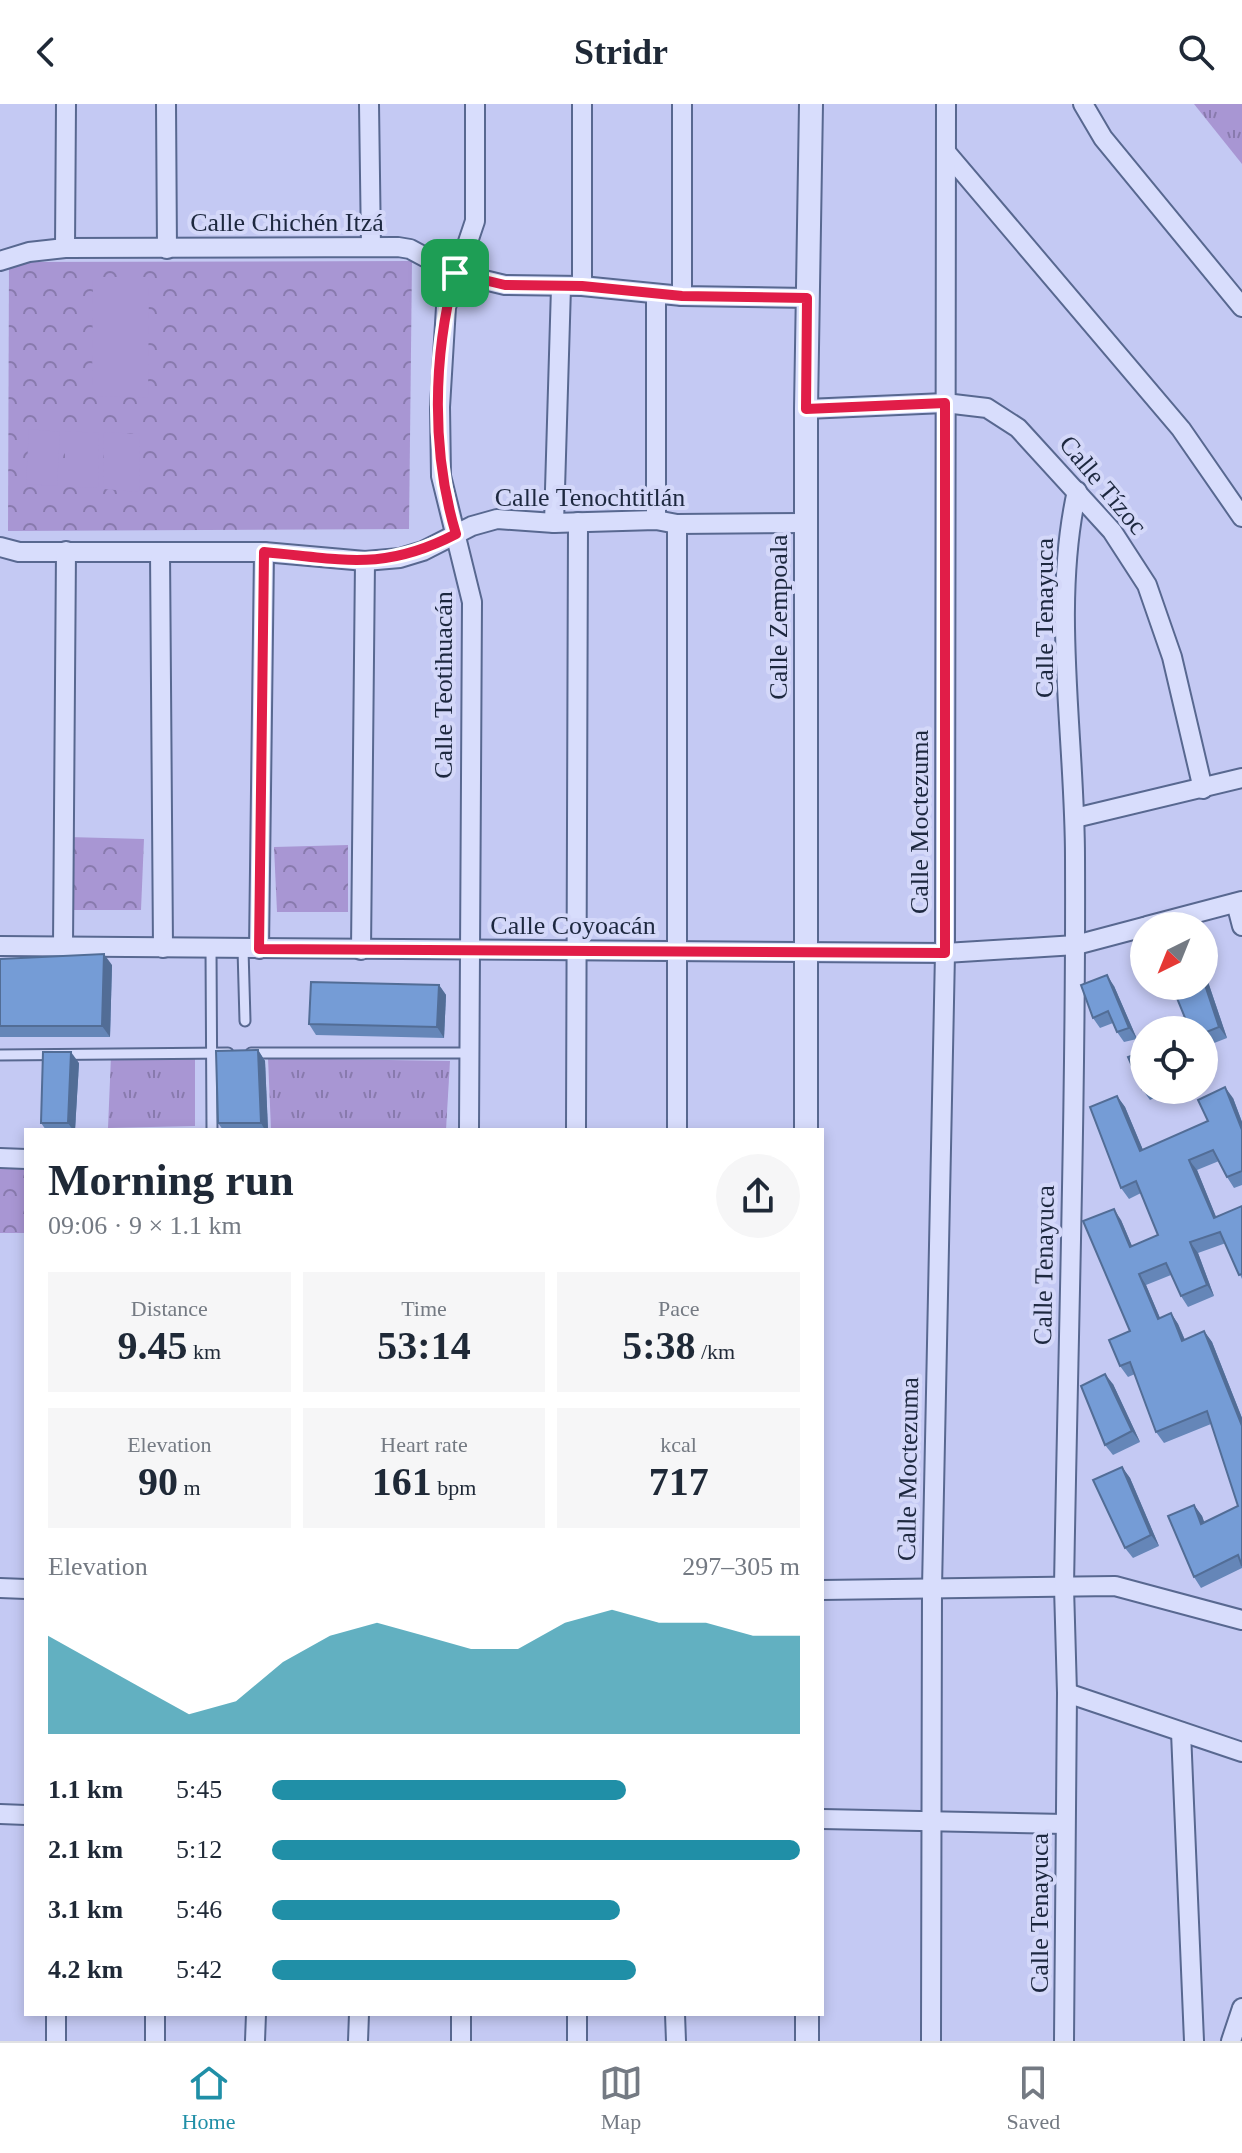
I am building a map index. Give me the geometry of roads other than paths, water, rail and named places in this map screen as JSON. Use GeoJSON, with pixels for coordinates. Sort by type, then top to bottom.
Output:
{"type":"FeatureCollection","features":[{"type":"Feature","properties":{"kind":"street"},"geometry":{"type":"LineString","coordinates":[[65,248],[66,104]]}},
{"type":"Feature","properties":{"kind":"street"},"geometry":{"type":"LineString","coordinates":[[166,104],[167,249]]}},
{"type":"Feature","properties":{"kind":"street"},"geometry":{"type":"LineString","coordinates":[[369,104],[371,247]]}},
{"type":"Feature","properties":{"kind":"street","name":"Calle Teotihuacán"},"geometry":{"type":"LineString","coordinates":[[469,1128],[472,602],[441,476],[440,407],[442,327],[455,273],[475,221],[475,104]]}},
{"type":"Feature","properties":{"kind":"street"},"geometry":{"type":"LineString","coordinates":[[582,104],[582,286]]}},
{"type":"Feature","properties":{"kind":"street"},"geometry":{"type":"LineString","coordinates":[[682,104],[682,296]]}},
{"type":"Feature","properties":{"kind":"street","name":"Calle Zempoala"},"geometry":{"type":"LineString","coordinates":[[806,1128],[805,523],[811,104]]}},
{"type":"Feature","properties":{"kind":"street","name":"Calle Moctezuma"},"geometry":{"type":"LineString","coordinates":[[931,2041],[932,1588],[945,953],[946,104]]}},
{"type":"Feature","properties":{"kind":"street"},"geometry":{"type":"LineString","coordinates":[[1083,104],[1119,159],[1242,307]]}},
{"type":"Feature","properties":{"kind":"street"},"geometry":{"type":"LineString","coordinates":[[946,152],[1181,429],[1242,517]]}},
{"type":"Feature","properties":{"kind":"street","name":"Calle Chichén Itzá"},"geometry":{"type":"LineString","coordinates":[[0,261],[29,252],[65,248],[371,247],[410,249],[455,273],[505,285],[582,286],[682,296],[807,298]]}},
{"type":"Feature","properties":{"kind":"street"},"geometry":{"type":"LineString","coordinates":[[554,523],[561,287]]}},
{"type":"Feature","properties":{"kind":"street"},"geometry":{"type":"LineString","coordinates":[[656,294],[656,520]]}},
{"type":"Feature","properties":{"kind":"street","name":"Calle Tízoc"},"geometry":{"type":"LineString","coordinates":[[806,409],[945,403],[987,408],[1003,415],[1112,531],[1147,585],[1172,657],[1203,789]]}},
{"type":"Feature","properties":{"kind":"street","name":"Calle Tenayuca"},"geometry":{"type":"LineString","coordinates":[[1064,2041],[1067,1693],[1064,1587],[1076,945],[1075,818],[1065,566],[1077,491]]}},
{"type":"Feature","properties":{"kind":"street","name":"Calle Tenochtitlán"},"geometry":{"type":"LineString","coordinates":[[0,547],[19,552],[264,552],[365,561],[400,558],[497,519],[554,523],[656,520],[677,524],[805,523]]}},
{"type":"Feature","properties":{"kind":"street"},"geometry":{"type":"LineString","coordinates":[[576,1128],[578,522]]}},
{"type":"Feature","properties":{"kind":"street"},"geometry":{"type":"LineString","coordinates":[[677,524],[677,1128]]}},
{"type":"Feature","properties":{"kind":"street"},"geometry":{"type":"LineString","coordinates":[[63,946],[66,551]]}},
{"type":"Feature","properties":{"kind":"street"},"geometry":{"type":"LineString","coordinates":[[160,552],[163,948]]}},
{"type":"Feature","properties":{"kind":"street"},"geometry":{"type":"LineString","coordinates":[[251,949],[264,552]]}},
{"type":"Feature","properties":{"kind":"street"},"geometry":{"type":"LineString","coordinates":[[361,950],[365,561]]}},
{"type":"Feature","properties":{"kind":"street"},"geometry":{"type":"LineString","coordinates":[[1075,818],[1242,778]]}},
{"type":"Feature","properties":{"kind":"street"},"geometry":{"type":"LineString","coordinates":[[1239,902],[1242,926]]}},
{"type":"Feature","properties":{"kind":"street","name":"Calle Coyoacán"},"geometry":{"type":"LineString","coordinates":[[1200,912],[1239,902]]}},
{"type":"Feature","properties":{"kind":"street","name":"Calle Coyoacán"},"geometry":{"type":"LineString","coordinates":[[0,946],[578,953],[807,950],[945,953],[1076,945],[1130,930]]}},
{"type":"Feature","properties":{"kind":"street"},"geometry":{"type":"LineString","coordinates":[[0,1158],[24,1159]]}},
{"type":"Feature","properties":{"kind":"street"},"geometry":{"type":"LineString","coordinates":[[824,1590],[1115,1586],[1242,1620]]}},
{"type":"Feature","properties":{"kind":"street"},"geometry":{"type":"LineString","coordinates":[[0,1588],[24,1589]]}},
{"type":"Feature","properties":{"kind":"street"},"geometry":{"type":"LineString","coordinates":[[1067,1693],[1242,1752]]}},
{"type":"Feature","properties":{"kind":"street"},"geometry":{"type":"LineString","coordinates":[[1181,1732],[1194,2041]]}},
{"type":"Feature","properties":{"kind":"street"},"geometry":{"type":"LineString","coordinates":[[0,1814],[24,1815]]}},
{"type":"Feature","properties":{"kind":"street"},"geometry":{"type":"LineString","coordinates":[[824,1819],[1065,1824]]}},
{"type":"Feature","properties":{"kind":"street"},"geometry":{"type":"LineString","coordinates":[[1231,2041],[1242,2008]]}},
{"type":"Feature","properties":{"kind":"street"},"geometry":{"type":"LineString","coordinates":[[56,2016],[56,2041]]}},
{"type":"Feature","properties":{"kind":"street"},"geometry":{"type":"LineString","coordinates":[[155,2016],[155,2041]]}},
{"type":"Feature","properties":{"kind":"street"},"geometry":{"type":"LineString","coordinates":[[255,2041],[256,2016]]}},
{"type":"Feature","properties":{"kind":"street"},"geometry":{"type":"LineString","coordinates":[[358,2041],[359,2016]]}},
{"type":"Feature","properties":{"kind":"street"},"geometry":{"type":"LineString","coordinates":[[461,2016],[461,2041]]}},
{"type":"Feature","properties":{"kind":"street"},"geometry":{"type":"LineString","coordinates":[[577,2016],[577,2041]]}},
{"type":"Feature","properties":{"kind":"street"},"geometry":{"type":"LineString","coordinates":[[675,2016],[676,2041]]}},
{"type":"Feature","properties":{"kind":"street"},"geometry":{"type":"LineString","coordinates":[[807,2016],[807,2041]]}},
{"type":"Feature","properties":{"kind":"lane"},"geometry":{"type":"LineString","coordinates":[[211,948],[212,1128]]}},
{"type":"Feature","properties":{"kind":"lane"},"geometry":{"type":"LineString","coordinates":[[245,1021],[251,949]]}},
{"type":"Feature","properties":{"kind":"lane"},"geometry":{"type":"LineString","coordinates":[[0,1055],[467,1053]]}}]}
